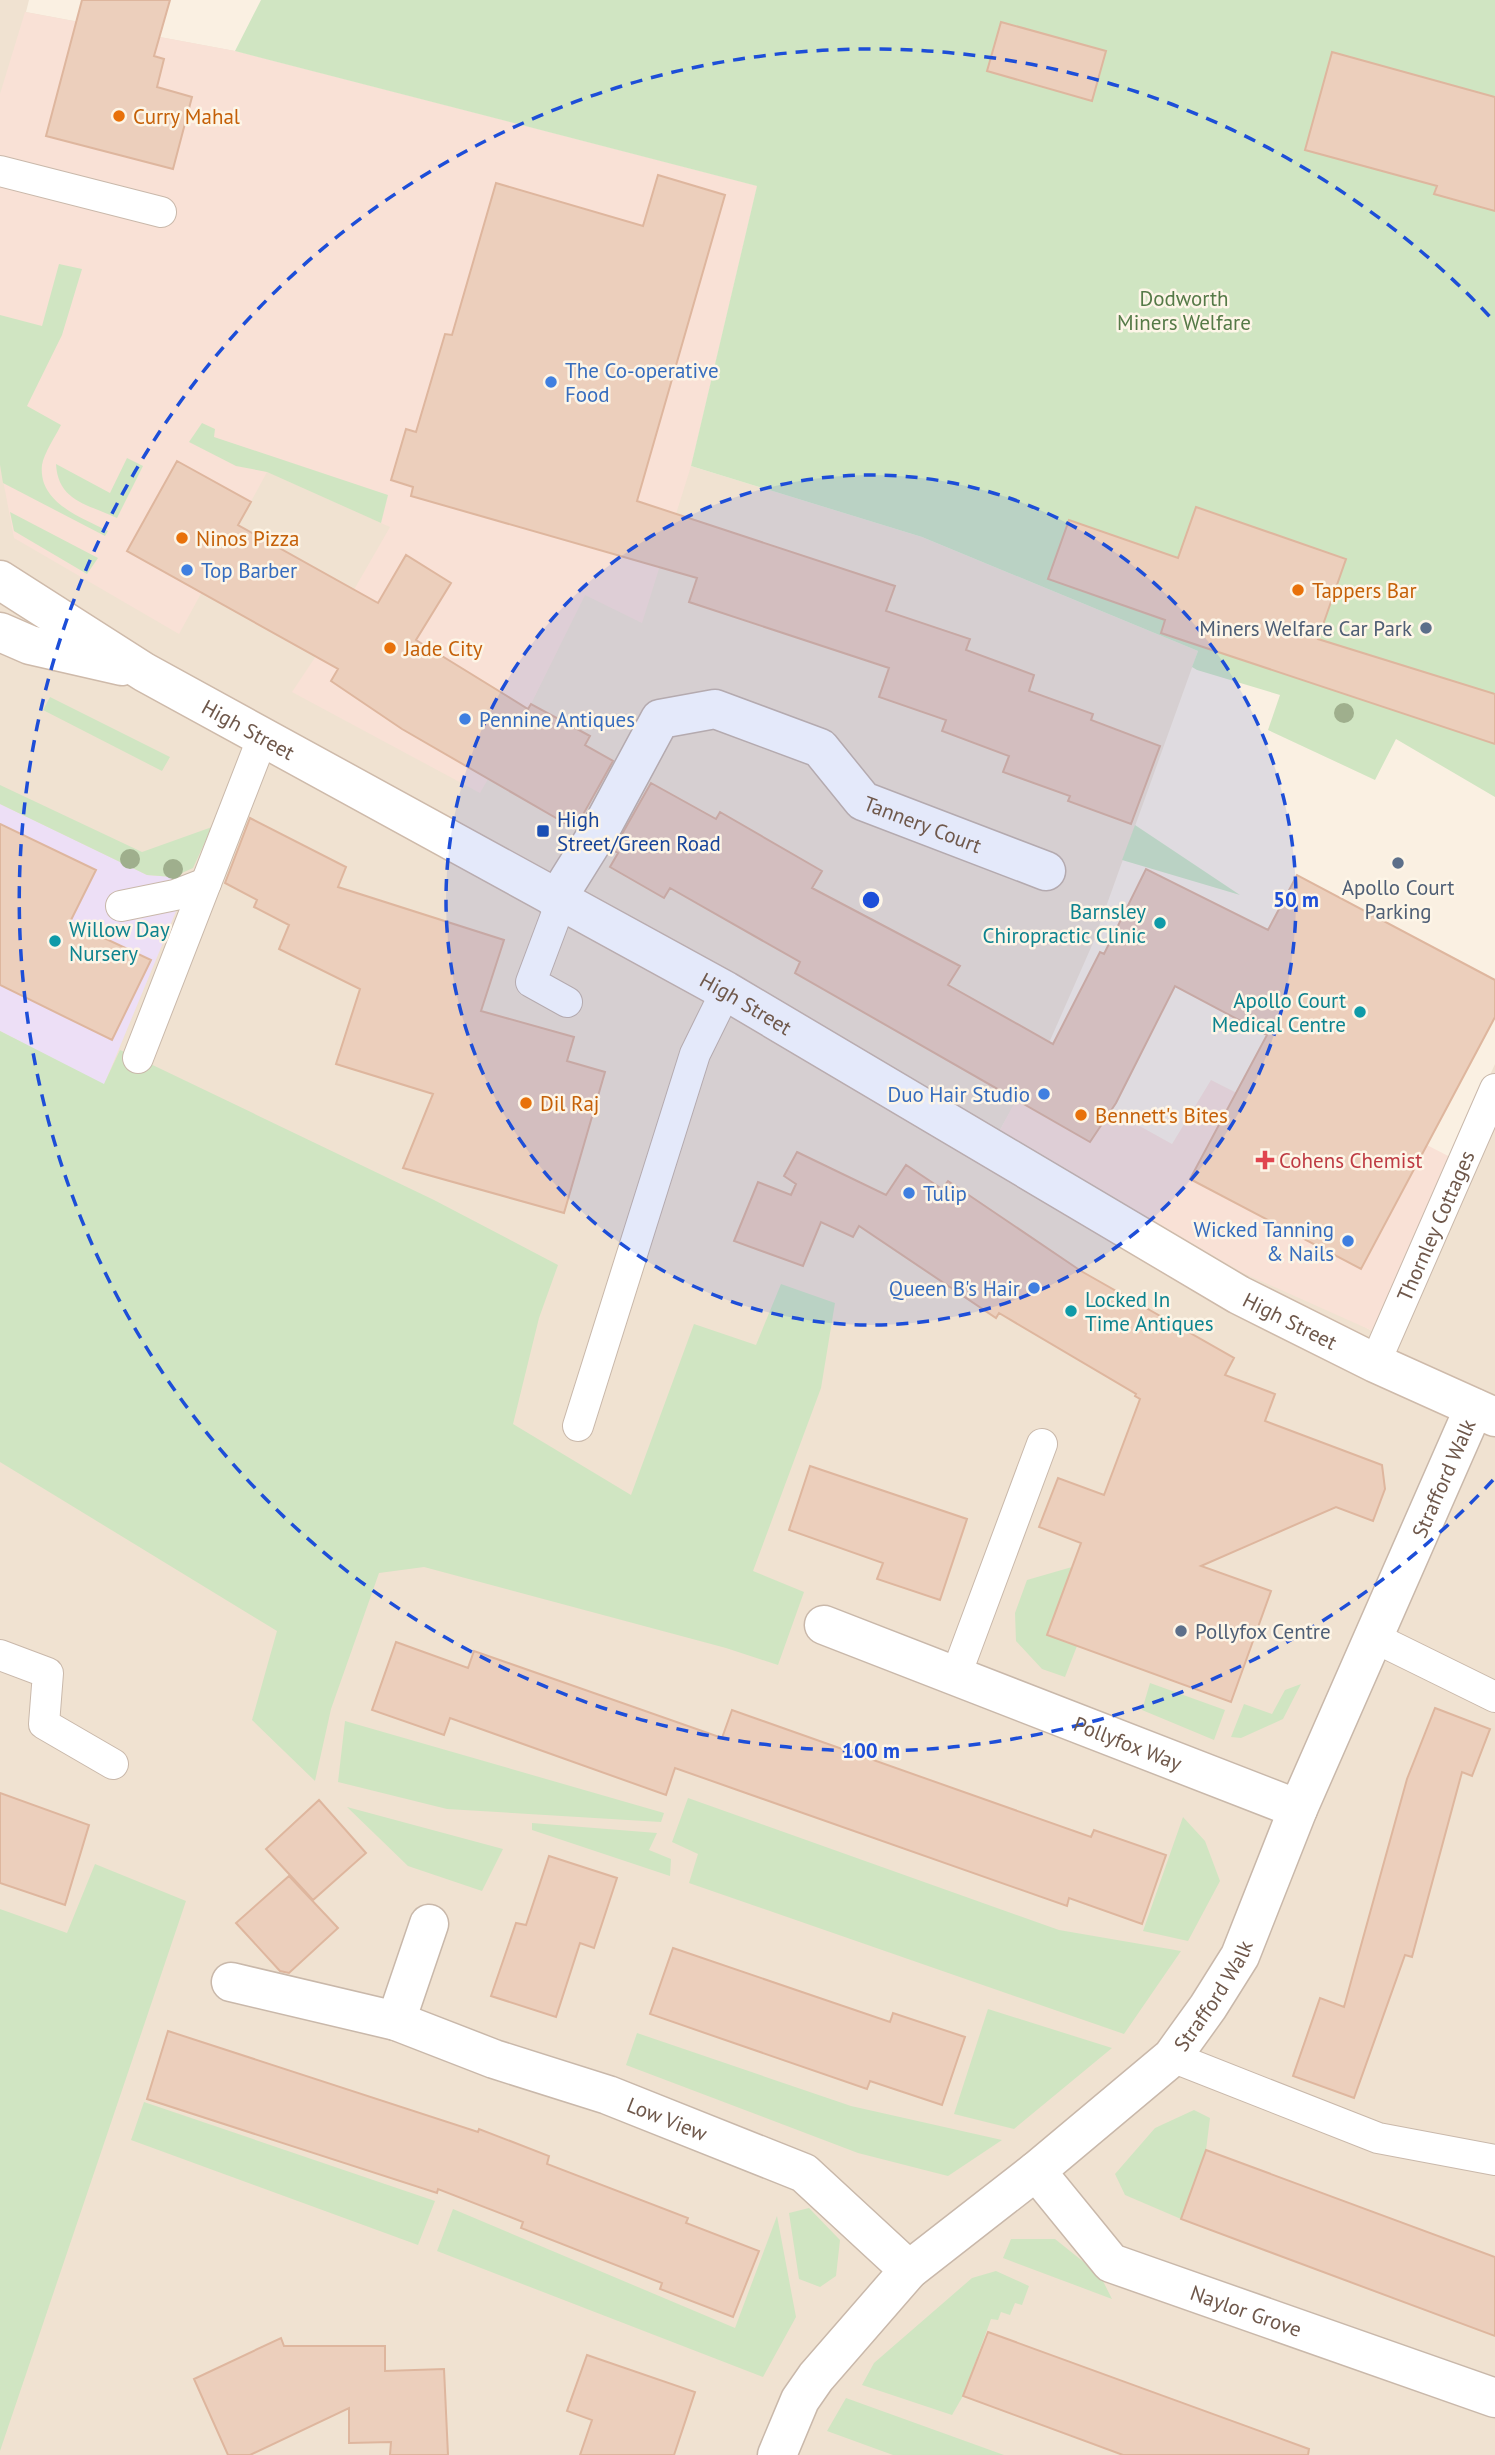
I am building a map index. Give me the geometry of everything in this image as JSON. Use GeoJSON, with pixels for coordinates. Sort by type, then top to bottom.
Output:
{"type":"FeatureCollection","features":[{"type":"Feature","properties":{"kind":"street","name":"High Street"},"geometry":{"type":"LineString","coordinates":[[0,580],[144,672],[726,991],[1239,1295],[1375,1363],[1484,1413]]}},
{"type":"Feature","properties":{"kind":"street"},"geometry":{"type":"LineString","coordinates":[[0,632],[30,645],[144,672]]}},
{"type":"Feature","properties":{"kind":"street","name":"Tannery Court"},"geometry":{"type":"LineString","coordinates":[[558,901],[660,719],[715,709],[820,748],[863,801],[1046,870]]}},
{"type":"Feature","properties":{"kind":"street","name":"Strafford Walk"},"geometry":{"type":"LineString","coordinates":[[777,2455],[800,2400],[816,2377],[909,2270],[1036,2171],[1171,2057],[1240,1956],[1298,1809],[1373,1637],[1484,1413]]}},
{"type":"Feature","properties":{"kind":"street","name":"Pollyfox Way"},"geometry":{"type":"LineString","coordinates":[[824,1625],[1298,1809]]}},
{"type":"Feature","properties":{"kind":"street"},"geometry":{"type":"LineString","coordinates":[[396,2021],[429,1924]]}},
{"type":"Feature","properties":{"kind":"street","name":"Low View"},"geometry":{"type":"LineString","coordinates":[[231,1982],[396,2021],[494,2059],[608,2095],[804,2173],[909,2270]]}},
{"type":"Feature","properties":{"kind":"street","name":"Naylor Grove"},"geometry":{"type":"LineString","coordinates":[[1036,2171],[1111,2263],[1495,2398]]}},
{"type":"Feature","properties":{"kind":"lane"},"geometry":{"type":"LineString","coordinates":[[0,170],[161,212]]}},
{"type":"Feature","properties":{"kind":"lane"},"geometry":{"type":"LineString","coordinates":[[138,1058],[262,739]]}},
{"type":"Feature","properties":{"kind":"lane"},"geometry":{"type":"LineString","coordinates":[[121,906],[175,895],[206,883]]}},
{"type":"Feature","properties":{"kind":"lane"},"geometry":{"type":"LineString","coordinates":[[558,901],[531,982],[567,1002]]}},
{"type":"Feature","properties":{"kind":"lane"},"geometry":{"type":"LineString","coordinates":[[578,1426],[695,1054],[726,991]]}},
{"type":"Feature","properties":{"kind":"lane","name":"Thornley Cottages"},"geometry":{"type":"LineString","coordinates":[[1375,1363],[1491,1108]]}},
{"type":"Feature","properties":{"kind":"lane"},"geometry":{"type":"LineString","coordinates":[[956,1675],[1042,1444]]}},
{"type":"Feature","properties":{"kind":"lane"},"geometry":{"type":"LineString","coordinates":[[1373,1637],[1495,1697]]}},
{"type":"Feature","properties":{"kind":"lane"},"geometry":{"type":"LineString","coordinates":[[0,1655],[48,1673],[44,1724],[113,1765]]}},
{"type":"Feature","properties":{"kind":"lane"},"geometry":{"type":"LineString","coordinates":[[1171,2057],[1378,2138],[1495,2160]]}},
{"type":"Feature","properties":{"kind":"shaded area"},"geometry":{"type":"Polygon","coordinates":[[[0,0],[29,0],[26,12],[235,51],[757,186],[691,466],[922,537],[1198,651],[1093,943],[1049,1043],[1000,1130],[1374,1332],[1495,1064],[1495,2455],[0,2455],[0,0]]]}},
{"type":"Feature","properties":{"kind":"shaded area"},"geometry":{"type":"Polygon","coordinates":[[[25,12],[235,51],[757,186],[691,466],[642,623],[585,595],[531,704],[480,793],[292,692],[316,656],[390,527],[267,472],[179,634],[14,538],[0,464],[0,94],[25,12]]]}},
{"type":"Feature","properties":{"kind":"shaded area"},"geometry":{"type":"Polygon","coordinates":[[[0,804],[147,875],[173,877],[177,909],[104,1085],[0,1031],[0,804]]]}},
{"type":"Feature","properties":{"kind":"shaded area"},"geometry":{"type":"Polygon","coordinates":[[[1211,1080],[1346,1148],[1365,1113],[1452,1158],[1375,1332],[1243,1273],[1000,1130],[1016,1100],[1109,1109],[1172,1144],[1211,1080]]]}},
{"type":"Feature","properties":{"kind":"green space","name":"Dodworth Miners Welfare"},"geometry":{"type":"Polygon","coordinates":[[[261,0],[1495,0],[1495,797],[1396,739],[1375,780],[1268,730],[1280,695],[1197,670],[1192,667],[1198,651],[922,537],[691,466],[757,186],[235,51],[261,0]]]}},
{"type":"Feature","properties":{"kind":"green space"},"geometry":{"type":"Polygon","coordinates":[[[59,264],[82,269],[62,335],[27,406],[61,425],[42,465],[47,489],[63,507],[108,531],[105,536],[3,483],[0,465],[0,315],[42,326],[59,264]]]}},
{"type":"Feature","properties":{"kind":"green space"},"geometry":{"type":"Polygon","coordinates":[[[202,423],[215,429],[214,437],[388,495],[381,523],[267,472],[236,466],[189,442],[202,423]]]}},
{"type":"Feature","properties":{"kind":"green space"},"geometry":{"type":"Polygon","coordinates":[[[127,458],[143,466],[117,518],[76,500],[62,486],[58,476],[56,464],[110,493],[127,458]]]}},
{"type":"Feature","properties":{"kind":"green space"},"geometry":{"type":"Polygon","coordinates":[[[10,512],[98,558],[87,574],[14,531],[10,512]]]}},
{"type":"Feature","properties":{"kind":"green space"},"geometry":{"type":"Polygon","coordinates":[[[50,697],[170,757],[162,771],[43,710],[50,697]]]}},
{"type":"Feature","properties":{"kind":"green space"},"geometry":{"type":"Polygon","coordinates":[[[0,785],[142,852],[212,827],[193,868],[173,877],[147,875],[0,804],[0,785]]]}},
{"type":"Feature","properties":{"kind":"green space"},"geometry":{"type":"Polygon","coordinates":[[[1135,825],[1240,895],[1122,860],[1135,825]]]}},
{"type":"Feature","properties":{"kind":"green space"},"geometry":{"type":"Polygon","coordinates":[[[0,1031],[104,1084],[120,1050],[434,1200],[558,1265],[539,1318],[513,1424],[631,1495],[694,1324],[756,1345],[781,1284],[835,1303],[821,1388],[753,1571],[804,1592],[778,1665],[726,1648],[424,1567],[379,1573],[331,1709],[315,1781],[252,1720],[277,1631],[0,1462],[0,1031]]]}},
{"type":"Feature","properties":{"kind":"green space"},"geometry":{"type":"Polygon","coordinates":[[[1072,1567],[1047,1634],[1077,1646],[1065,1677],[1042,1669],[1016,1641],[1015,1613],[1027,1580],[1072,1567]]]}},
{"type":"Feature","properties":{"kind":"green space"},"geometry":{"type":"Polygon","coordinates":[[[1150,1683],[1225,1710],[1214,1740],[1142,1710],[1150,1683]]]}},
{"type":"Feature","properties":{"kind":"green space"},"geometry":{"type":"Polygon","coordinates":[[[1301,1684],[1283,1719],[1241,1738],[1231,1737],[1244,1704],[1272,1714],[1285,1690],[1301,1684]]]}},
{"type":"Feature","properties":{"kind":"green space"},"geometry":{"type":"Polygon","coordinates":[[[345,1721],[664,1813],[661,1822],[447,1809],[338,1782],[345,1721]]]}},
{"type":"Feature","properties":{"kind":"green space"},"geometry":{"type":"Polygon","coordinates":[[[688,1798],[1059,1930],[1181,1951],[1124,2034],[689,1883],[698,1854],[672,1842],[688,1798]]]}},
{"type":"Feature","properties":{"kind":"green space"},"geometry":{"type":"Polygon","coordinates":[[[347,1807],[503,1849],[482,1891],[408,1866],[347,1807]]]}},
{"type":"Feature","properties":{"kind":"green space"},"geometry":{"type":"Polygon","coordinates":[[[1183,1817],[1205,1841],[1220,1881],[1188,1941],[1143,1931],[1183,1817]]]}},
{"type":"Feature","properties":{"kind":"green space"},"geometry":{"type":"Polygon","coordinates":[[[532,1823],[657,1833],[649,1850],[671,1859],[670,1876],[532,1830],[532,1823]]]}},
{"type":"Feature","properties":{"kind":"green space"},"geometry":{"type":"Polygon","coordinates":[[[95,1864],[186,1901],[0,2451],[0,1909],[67,1933],[95,1864]]]}},
{"type":"Feature","properties":{"kind":"green space"},"geometry":{"type":"Polygon","coordinates":[[[988,2009],[1112,2048],[1014,2129],[954,2114],[988,2009]]]}},
{"type":"Feature","properties":{"kind":"green space"},"geometry":{"type":"Polygon","coordinates":[[[637,2033],[851,2106],[1002,2140],[948,2176],[858,2153],[626,2065],[637,2033]]]}},
{"type":"Feature","properties":{"kind":"green space"},"geometry":{"type":"Polygon","coordinates":[[[144,2102],[435,2201],[418,2245],[131,2140],[144,2102]]]}},
{"type":"Feature","properties":{"kind":"green space"},"geometry":{"type":"Polygon","coordinates":[[[1194,2110],[1210,2118],[1206,2150],[1181,2219],[1125,2195],[1115,2174],[1155,2128],[1194,2110]]]}},
{"type":"Feature","properties":{"kind":"green space"},"geometry":{"type":"Polygon","coordinates":[[[809,2208],[840,2240],[836,2276],[820,2287],[799,2279],[789,2213],[809,2208]]]}},
{"type":"Feature","properties":{"kind":"green space"},"geometry":{"type":"Polygon","coordinates":[[[453,2209],[735,2328],[777,2216],[796,2317],[763,2377],[437,2251],[453,2209]]]}},
{"type":"Feature","properties":{"kind":"green space"},"geometry":{"type":"Polygon","coordinates":[[[1011,2239],[1055,2239],[1100,2275],[1112,2299],[1003,2258],[1011,2239]]]}},
{"type":"Feature","properties":{"kind":"green space"},"geometry":{"type":"Polygon","coordinates":[[[996,2271],[1029,2286],[1022,2305],[1015,2303],[1010,2315],[1001,2312],[998,2320],[991,2319],[963,2396],[952,2415],[862,2385],[874,2363],[972,2278],[996,2271]]]}},
{"type":"Feature","properties":{"kind":"green space"},"geometry":{"type":"Polygon","coordinates":[[[846,2398],[1004,2455],[893,2455],[827,2431],[846,2398]]]}},
{"type":"Feature","properties":{"kind":"building","name":"Curry Mahal"},"geometry":{"type":"Polygon","coordinates":[[[82,0],[170,0],[154,56],[164,59],[157,87],[192,97],[173,169],[46,136],[82,0]]]}},
{"type":"Feature","properties":{"kind":"building"},"geometry":{"type":"Polygon","coordinates":[[[1001,22],[1106,51],[1092,101],[987,71],[1001,22]]]}},
{"type":"Feature","properties":{"kind":"building"},"geometry":{"type":"Polygon","coordinates":[[[1332,52],[1495,97],[1495,211],[1434,194],[1437,186],[1305,150],[1332,52]]]}},
{"type":"Feature","properties":{"kind":"building","name":"The Co-operative Food"},"geometry":{"type":"Polygon","coordinates":[[[658,175],[725,195],[637,501],[895,586],[886,611],[970,639],[966,650],[1034,675],[1029,691],[1093,714],[1091,720],[1160,746],[1131,824],[1068,801],[1070,796],[1003,772],[1009,756],[942,731],[946,720],[879,697],[889,668],[689,602],[697,578],[411,496],[413,487],[391,480],[406,429],[416,432],[445,334],[452,335],[496,183],[643,226],[658,175]]]}},
{"type":"Feature","properties":{"kind":"building"},"geometry":{"type":"Polygon","coordinates":[[[177,461],[251,502],[238,525],[378,603],[406,555],[451,583],[416,640],[528,709],[531,704],[590,736],[585,745],[613,761],[575,829],[402,729],[331,681],[338,669],[127,551],[177,461]]]}},
{"type":"Feature","properties":{"kind":"building"},"geometry":{"type":"Polygon","coordinates":[[[1196,507],[1346,559],[1318,639],[1495,694],[1495,744],[1161,633],[1165,620],[1048,579],[1069,520],[1178,558],[1196,507]]]}},
{"type":"Feature","properties":{"kind":"building"},"geometry":{"type":"Polygon","coordinates":[[[651,783],[716,819],[720,812],[822,871],[812,888],[960,966],[948,985],[1053,1044],[1100,952],[1104,954],[1146,869],[1268,930],[1297,875],[1495,980],[1495,1017],[1361,1269],[1190,1179],[1267,1035],[1175,986],[1116,1103],[1090,1142],[795,973],[800,962],[670,888],[664,898],[610,867],[618,853],[613,850],[651,783]]]}},
{"type":"Feature","properties":{"kind":"building"},"geometry":{"type":"Polygon","coordinates":[[[250,818],[346,867],[338,887],[504,940],[481,1011],[574,1037],[567,1061],[605,1072],[564,1213],[403,1168],[433,1094],[336,1064],[360,989],[279,949],[289,925],[254,907],[257,900],[225,883],[250,818]]]}},
{"type":"Feature","properties":{"kind":"building","name":"Willow Day Nursery"},"geometry":{"type":"Polygon","coordinates":[[[0,824],[96,870],[70,922],[151,960],[112,1040],[0,985],[0,824]]]}},
{"type":"Feature","properties":{"kind":"building"},"geometry":{"type":"Polygon","coordinates":[[[797,1152],[886,1195],[906,1165],[942,1189],[948,1181],[1081,1271],[1234,1358],[1225,1375],[1275,1394],[1265,1421],[1382,1465],[1385,1489],[1373,1521],[1336,1507],[1201,1566],[1271,1591],[1231,1702],[1047,1635],[1081,1543],[1039,1527],[1058,1478],[1104,1495],[1140,1399],[1136,1394],[999,1313],[996,1318],[859,1226],[853,1237],[821,1222],[803,1266],[734,1241],[758,1182],[791,1195],[796,1184],[784,1176],[797,1152]]]}},
{"type":"Feature","properties":{"kind":"building"},"geometry":{"type":"Polygon","coordinates":[[[810,1466],[967,1519],[940,1600],[877,1579],[883,1563],[789,1530],[810,1466]]]}},
{"type":"Feature","properties":{"kind":"building"},"geometry":{"type":"Polygon","coordinates":[[[396,1642],[468,1668],[474,1651],[722,1738],[732,1710],[1091,1837],[1094,1830],[1166,1855],[1142,1924],[1069,1898],[1067,1906],[675,1768],[666,1795],[450,1718],[444,1735],[372,1710],[396,1642]]]}},
{"type":"Feature","properties":{"kind":"building"},"geometry":{"type":"Polygon","coordinates":[[[1435,1708],[1490,1729],[1472,1776],[1462,1772],[1412,1957],[1405,1955],[1354,2098],[1293,2076],[1320,1998],[1344,2007],[1407,1779],[1435,1708]]]}},
{"type":"Feature","properties":{"kind":"building"},"geometry":{"type":"Polygon","coordinates":[[[0,1793],[89,1825],[65,1905],[0,1883],[0,1793]]]}},
{"type":"Feature","properties":{"kind":"building"},"geometry":{"type":"Polygon","coordinates":[[[319,1800],[366,1853],[313,1900],[266,1849],[319,1800]]]}},
{"type":"Feature","properties":{"kind":"building"},"geometry":{"type":"Polygon","coordinates":[[[549,1856],[617,1878],[594,1948],[580,1943],[556,2017],[491,1996],[516,1923],[526,1925],[549,1856]]]}},
{"type":"Feature","properties":{"kind":"building"},"geometry":{"type":"Polygon","coordinates":[[[289,1876],[338,1928],[289,1973],[280,1971],[236,1923],[289,1876]]]}},
{"type":"Feature","properties":{"kind":"building"},"geometry":{"type":"Polygon","coordinates":[[[673,1948],[890,2022],[893,2013],[965,2037],[942,2105],[870,2081],[867,2089],[650,2014],[673,1948]]]}},
{"type":"Feature","properties":{"kind":"building"},"geometry":{"type":"Polygon","coordinates":[[[168,2031],[478,2132],[479,2129],[549,2156],[547,2164],[688,2218],[686,2223],[759,2251],[733,2317],[660,2289],[662,2283],[521,2228],[523,2222],[438,2189],[437,2193],[147,2099],[168,2031]]]}},
{"type":"Feature","properties":{"kind":"building"},"geometry":{"type":"Polygon","coordinates":[[[1206,2150],[1495,2257],[1495,2336],[1181,2219],[1206,2150]]]}},
{"type":"Feature","properties":{"kind":"building"},"geometry":{"type":"Polygon","coordinates":[[[988,2332],[1309,2449],[1308,2455],[1123,2455],[963,2396],[988,2332]]]}},
{"type":"Feature","properties":{"kind":"building"},"geometry":{"type":"Polygon","coordinates":[[[281,2338],[284,2346],[385,2346],[385,2371],[444,2369],[448,2455],[390,2455],[391,2442],[349,2443],[349,2408],[250,2455],[228,2455],[194,2379],[281,2338]]]}},
{"type":"Feature","properties":{"kind":"building"},"geometry":{"type":"Polygon","coordinates":[[[587,2355],[695,2392],[674,2455],[580,2455],[592,2420],[567,2411],[587,2355]]]}},
{"type":"Feature","properties":{"kind":"place","name":"Curry Mahal"},"geometry":{"type":"Point","coordinates":[119,116]}},
{"type":"Feature","properties":{"kind":"place","name":"The Co-operative Food"},"geometry":{"type":"Point","coordinates":[551,382]}},
{"type":"Feature","properties":{"kind":"place","name":"Ninos Pizza"},"geometry":{"type":"Point","coordinates":[182,538]}},
{"type":"Feature","properties":{"kind":"place","name":"Top Barber"},"geometry":{"type":"Point","coordinates":[187,570]}},
{"type":"Feature","properties":{"kind":"place","name":"Tappers Bar"},"geometry":{"type":"Point","coordinates":[1298,590]}},
{"type":"Feature","properties":{"kind":"place","name":"Miners Welfare Car Park"},"geometry":{"type":"Point","coordinates":[1426,628]}},
{"type":"Feature","properties":{"kind":"place","name":"Jade City"},"geometry":{"type":"Point","coordinates":[390,648]}},
{"type":"Feature","properties":{"kind":"place","name":"Pennine Antiques"},"geometry":{"type":"Point","coordinates":[465,719]}},
{"type":"Feature","properties":{"kind":"place","name":"High Street/Green Road"},"geometry":{"type":"Point","coordinates":[543,831]}},
{"type":"Feature","properties":{"kind":"place","name":"Apollo Court Parking"},"geometry":{"type":"Point","coordinates":[1398,863]}},
{"type":"Feature","properties":{"kind":"place","name":"Barnsley Chiropractic Clinic"},"geometry":{"type":"Point","coordinates":[1160,923]}},
{"type":"Feature","properties":{"kind":"place","name":"Willow Day Nursery"},"geometry":{"type":"Point","coordinates":[55,941]}},
{"type":"Feature","properties":{"kind":"place","name":"Apollo Court Medical Centre"},"geometry":{"type":"Point","coordinates":[1360,1012]}},
{"type":"Feature","properties":{"kind":"place","name":"Duo Hair Studio"},"geometry":{"type":"Point","coordinates":[1044,1094]}},
{"type":"Feature","properties":{"kind":"place","name":"Dil Raj"},"geometry":{"type":"Point","coordinates":[526,1103]}},
{"type":"Feature","properties":{"kind":"place","name":"Bennett's Bites"},"geometry":{"type":"Point","coordinates":[1081,1115]}},
{"type":"Feature","properties":{"kind":"place","name":"Cohens Chemist"},"geometry":{"type":"Point","coordinates":[1265,1160]}},
{"type":"Feature","properties":{"kind":"place","name":"Tulip"},"geometry":{"type":"Point","coordinates":[909,1193]}},
{"type":"Feature","properties":{"kind":"place","name":"Wicked Tanning & Nails"},"geometry":{"type":"Point","coordinates":[1348,1241]}},
{"type":"Feature","properties":{"kind":"place","name":"Queen B's Hair"},"geometry":{"type":"Point","coordinates":[1034,1288]}},
{"type":"Feature","properties":{"kind":"place","name":"Locked In Time Antiques"},"geometry":{"type":"Point","coordinates":[1071,1311]}},
{"type":"Feature","properties":{"kind":"place","name":"Pollyfox Centre"},"geometry":{"type":"Point","coordinates":[1181,1631]}}]}
